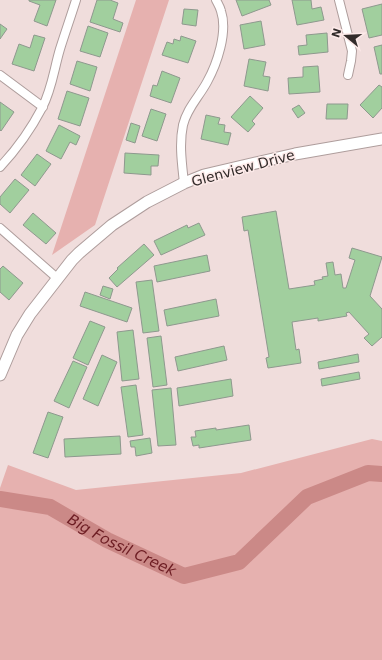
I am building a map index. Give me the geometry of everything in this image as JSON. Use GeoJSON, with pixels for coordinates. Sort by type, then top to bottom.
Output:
{"type":"FeatureCollection","features":[{"type":"Feature","properties":{"kind":"main road","name":"Glenview Drive"},"geometry":{"type":"LineString","coordinates":[[0,375],[20,329],[57,278],[79,252],[112,225],[147,202],[184,183],[204,175],[295,154],[382,139]]}},
{"type":"Feature","properties":{"kind":"street"},"geometry":{"type":"LineString","coordinates":[[0,167],[13,153],[29,131],[43,107],[52,84],[59,50],[76,0]]}},
{"type":"Feature","properties":{"kind":"street"},"geometry":{"type":"LineString","coordinates":[[184,183],[181,146],[183,124],[188,110],[207,82],[222,40],[224,28],[222,12],[216,0]]}},
{"type":"Feature","properties":{"kind":"street"},"geometry":{"type":"LineString","coordinates":[[339,0],[352,51],[352,61],[348,75]]}},
{"type":"Feature","properties":{"kind":"street"},"geometry":{"type":"LineString","coordinates":[[0,75],[43,107]]}},
{"type":"Feature","properties":{"kind":"street"},"geometry":{"type":"LineString","coordinates":[[0,228],[57,278]]}},
{"type":"Feature","properties":{"kind":"shaded area"},"geometry":{"type":"Polygon","coordinates":[[[136,0],[169,0],[95,225],[52,255],[136,0]]]}},
{"type":"Feature","properties":{"kind":"shaded area"},"geometry":{"type":"Polygon","coordinates":[[[372,439],[382,441],[382,660],[0,660],[0,488],[8,465],[76,490],[241,473],[372,439]]]}},
{"type":"Feature","properties":{"kind":"building"},"geometry":{"type":"Polygon","coordinates":[[[29,0],[56,0],[47,26],[34,21],[40,5],[29,0]]]}},
{"type":"Feature","properties":{"kind":"building"},"geometry":{"type":"Polygon","coordinates":[[[97,0],[110,0],[118,3],[113,19],[123,23],[120,32],[90,22],[97,0]]]}},
{"type":"Feature","properties":{"kind":"building"},"geometry":{"type":"Polygon","coordinates":[[[236,0],[269,0],[271,5],[242,16],[236,0]]]}},
{"type":"Feature","properties":{"kind":"building"},"geometry":{"type":"Polygon","coordinates":[[[292,0],[311,0],[312,9],[321,7],[324,20],[297,25],[292,0]]]}},
{"type":"Feature","properties":{"kind":"building"},"geometry":{"type":"Polygon","coordinates":[[[382,4],[382,35],[369,38],[362,9],[382,4]]]}},
{"type":"Feature","properties":{"kind":"building"},"geometry":{"type":"Polygon","coordinates":[[[184,9],[198,10],[196,26],[182,24],[184,9]]]}},
{"type":"Feature","properties":{"kind":"building"},"geometry":{"type":"Polygon","coordinates":[[[261,21],[265,45],[244,49],[240,25],[261,21]]]}},
{"type":"Feature","properties":{"kind":"building"},"geometry":{"type":"Polygon","coordinates":[[[0,24],[7,29],[0,39],[0,24]]]}},
{"type":"Feature","properties":{"kind":"building"},"geometry":{"type":"Polygon","coordinates":[[[88,26],[108,33],[100,57],[80,51],[88,26]]]}},
{"type":"Feature","properties":{"kind":"building"},"geometry":{"type":"Polygon","coordinates":[[[327,33],[328,52],[299,55],[298,46],[307,45],[306,35],[327,33]]]}},
{"type":"Feature","properties":{"kind":"building"},"geometry":{"type":"Polygon","coordinates":[[[34,35],[45,38],[34,71],[12,64],[19,44],[30,48],[34,35]]]}},
{"type":"Feature","properties":{"kind":"building"},"geometry":{"type":"Polygon","coordinates":[[[181,36],[196,41],[188,63],[162,55],[167,42],[173,44],[174,39],[180,41],[181,36]]]}},
{"type":"Feature","properties":{"kind":"building"},"geometry":{"type":"Polygon","coordinates":[[[382,45],[382,74],[380,74],[374,47],[382,45]]]}},
{"type":"Feature","properties":{"kind":"building"},"geometry":{"type":"Polygon","coordinates":[[[249,59],[266,62],[263,76],[270,77],[268,91],[244,86],[249,59]]]}},
{"type":"Feature","properties":{"kind":"building"},"geometry":{"type":"Polygon","coordinates":[[[77,61],[97,67],[90,91],[70,84],[77,61]]]}},
{"type":"Feature","properties":{"kind":"building"},"geometry":{"type":"Polygon","coordinates":[[[318,66],[320,92],[289,94],[288,78],[303,77],[303,67],[318,66]]]}},
{"type":"Feature","properties":{"kind":"building"},"geometry":{"type":"Polygon","coordinates":[[[162,71],[180,78],[171,103],[150,96],[153,85],[157,86],[162,71]]]}},
{"type":"Feature","properties":{"kind":"building"},"geometry":{"type":"Polygon","coordinates":[[[379,85],[382,87],[382,108],[373,118],[360,105],[379,85]]]}},
{"type":"Feature","properties":{"kind":"building"},"geometry":{"type":"Polygon","coordinates":[[[67,91],[89,98],[80,126],[58,119],[67,91]]]}},
{"type":"Feature","properties":{"kind":"building"},"geometry":{"type":"Polygon","coordinates":[[[250,96],[263,108],[252,121],[255,124],[248,132],[231,117],[250,96]]]}},
{"type":"Feature","properties":{"kind":"building"},"geometry":{"type":"Polygon","coordinates":[[[0,102],[14,112],[1,131],[0,130],[0,102]]]}},
{"type":"Feature","properties":{"kind":"building"},"geometry":{"type":"Polygon","coordinates":[[[327,104],[348,104],[347,119],[326,119],[327,104]]]}},
{"type":"Feature","properties":{"kind":"building"},"geometry":{"type":"Polygon","coordinates":[[[299,105],[305,113],[298,118],[292,109],[299,105]]]}},
{"type":"Feature","properties":{"kind":"building"},"geometry":{"type":"Polygon","coordinates":[[[151,109],[166,114],[157,141],[142,136],[151,109]]]}},
{"type":"Feature","properties":{"kind":"building"},"geometry":{"type":"Polygon","coordinates":[[[206,115],[220,118],[218,124],[225,125],[224,132],[231,133],[228,145],[201,139],[206,115]]]}},
{"type":"Feature","properties":{"kind":"building"},"geometry":{"type":"Polygon","coordinates":[[[131,123],[140,126],[135,143],[126,140],[131,123]]]}},
{"type":"Feature","properties":{"kind":"building"},"geometry":{"type":"Polygon","coordinates":[[[59,125],[80,136],[76,145],[70,142],[61,159],[46,151],[59,125]]]}},
{"type":"Feature","properties":{"kind":"building"},"geometry":{"type":"Polygon","coordinates":[[[125,153],[159,155],[158,166],[151,166],[151,175],[124,173],[125,153]]]}},
{"type":"Feature","properties":{"kind":"building"},"geometry":{"type":"Polygon","coordinates":[[[37,154],[51,164],[35,186],[21,175],[37,154]]]}},
{"type":"Feature","properties":{"kind":"building"},"geometry":{"type":"Polygon","coordinates":[[[15,179],[29,190],[10,213],[0,204],[0,197],[15,179]]]}},
{"type":"Feature","properties":{"kind":"building"},"geometry":{"type":"Polygon","coordinates":[[[276,211],[289,289],[315,285],[314,281],[328,276],[326,263],[333,262],[335,275],[341,274],[343,288],[346,288],[355,260],[349,258],[352,248],[382,257],[370,296],[382,309],[382,337],[372,346],[364,338],[369,334],[349,312],[346,313],[347,316],[318,321],[318,318],[292,322],[296,350],[299,349],[301,363],[268,368],[266,358],[269,357],[248,230],[244,231],[242,217],[276,211]]]}},
{"type":"Feature","properties":{"kind":"building"},"geometry":{"type":"Polygon","coordinates":[[[33,213],[56,233],[46,244],[23,225],[33,213]]]}},
{"type":"Feature","properties":{"kind":"building"},"geometry":{"type":"Polygon","coordinates":[[[199,223],[205,235],[161,255],[154,241],[187,225],[188,228],[199,223]]]}},
{"type":"Feature","properties":{"kind":"building"},"geometry":{"type":"Polygon","coordinates":[[[144,244],[154,255],[117,287],[109,278],[118,269],[117,268],[144,244]]]}},
{"type":"Feature","properties":{"kind":"building"},"geometry":{"type":"Polygon","coordinates":[[[207,255],[210,271],[157,282],[154,266],[207,255]]]}},
{"type":"Feature","properties":{"kind":"building"},"geometry":{"type":"Polygon","coordinates":[[[3,266],[23,283],[9,300],[0,292],[0,269],[3,266]]]}},
{"type":"Feature","properties":{"kind":"building"},"geometry":{"type":"Polygon","coordinates":[[[152,280],[159,331],[143,333],[136,282],[152,280]]]}},
{"type":"Feature","properties":{"kind":"building"},"geometry":{"type":"Polygon","coordinates":[[[103,286],[113,289],[110,299],[100,295],[103,286]]]}},
{"type":"Feature","properties":{"kind":"building"},"geometry":{"type":"Polygon","coordinates":[[[85,292],[132,308],[127,322],[80,306],[85,292]]]}},
{"type":"Feature","properties":{"kind":"building"},"geometry":{"type":"Polygon","coordinates":[[[216,299],[219,316],[167,326],[164,310],[216,299]]]}},
{"type":"Feature","properties":{"kind":"building"},"geometry":{"type":"Polygon","coordinates":[[[90,321],[105,327],[88,365],[73,358],[90,321]]]}},
{"type":"Feature","properties":{"kind":"building"},"geometry":{"type":"Polygon","coordinates":[[[133,330],[139,379],[122,381],[117,332],[133,330]]]}},
{"type":"Feature","properties":{"kind":"building"},"geometry":{"type":"Polygon","coordinates":[[[161,336],[167,385],[153,387],[147,338],[161,336]]]}},
{"type":"Feature","properties":{"kind":"building"},"geometry":{"type":"Polygon","coordinates":[[[224,346],[227,360],[178,371],[175,357],[224,346]]]}},
{"type":"Feature","properties":{"kind":"building"},"geometry":{"type":"Polygon","coordinates":[[[358,354],[359,362],[319,369],[318,362],[358,354]]]}},
{"type":"Feature","properties":{"kind":"building"},"geometry":{"type":"Polygon","coordinates":[[[102,355],[117,362],[98,406],[83,399],[102,355]]]}},
{"type":"Feature","properties":{"kind":"building"},"geometry":{"type":"Polygon","coordinates":[[[73,361],[87,367],[69,408],[54,401],[73,361]]]}},
{"type":"Feature","properties":{"kind":"building"},"geometry":{"type":"Polygon","coordinates":[[[359,372],[360,379],[322,386],[321,379],[359,372]]]}},
{"type":"Feature","properties":{"kind":"building"},"geometry":{"type":"Polygon","coordinates":[[[231,379],[233,396],[179,406],[177,388],[231,379]]]}},
{"type":"Feature","properties":{"kind":"building"},"geometry":{"type":"Polygon","coordinates":[[[136,385],[143,435],[128,437],[121,387],[136,385]]]}},
{"type":"Feature","properties":{"kind":"building"},"geometry":{"type":"Polygon","coordinates":[[[171,388],[176,445],[158,446],[152,390],[171,388]]]}},
{"type":"Feature","properties":{"kind":"building"},"geometry":{"type":"Polygon","coordinates":[[[48,412],[63,417],[48,458],[33,453],[48,412]]]}},
{"type":"Feature","properties":{"kind":"building"},"geometry":{"type":"Polygon","coordinates":[[[249,425],[251,440],[199,448],[199,445],[193,446],[191,437],[196,437],[195,431],[216,428],[216,430],[249,425]]]}},
{"type":"Feature","properties":{"kind":"building"},"geometry":{"type":"Polygon","coordinates":[[[120,436],[121,454],[65,457],[64,439],[120,436]]]}},
{"type":"Feature","properties":{"kind":"building"},"geometry":{"type":"Polygon","coordinates":[[[150,438],[152,453],[136,456],[135,447],[131,447],[130,441],[150,438]]]}},
{"type":"Feature","properties":{"kind":"waterway","name":"Big Fossil Creek"},"geometry":{"type":"LineString","coordinates":[[0,499],[50,507],[107,540],[184,576],[239,562],[307,497],[368,473],[382,474]]}}]}
